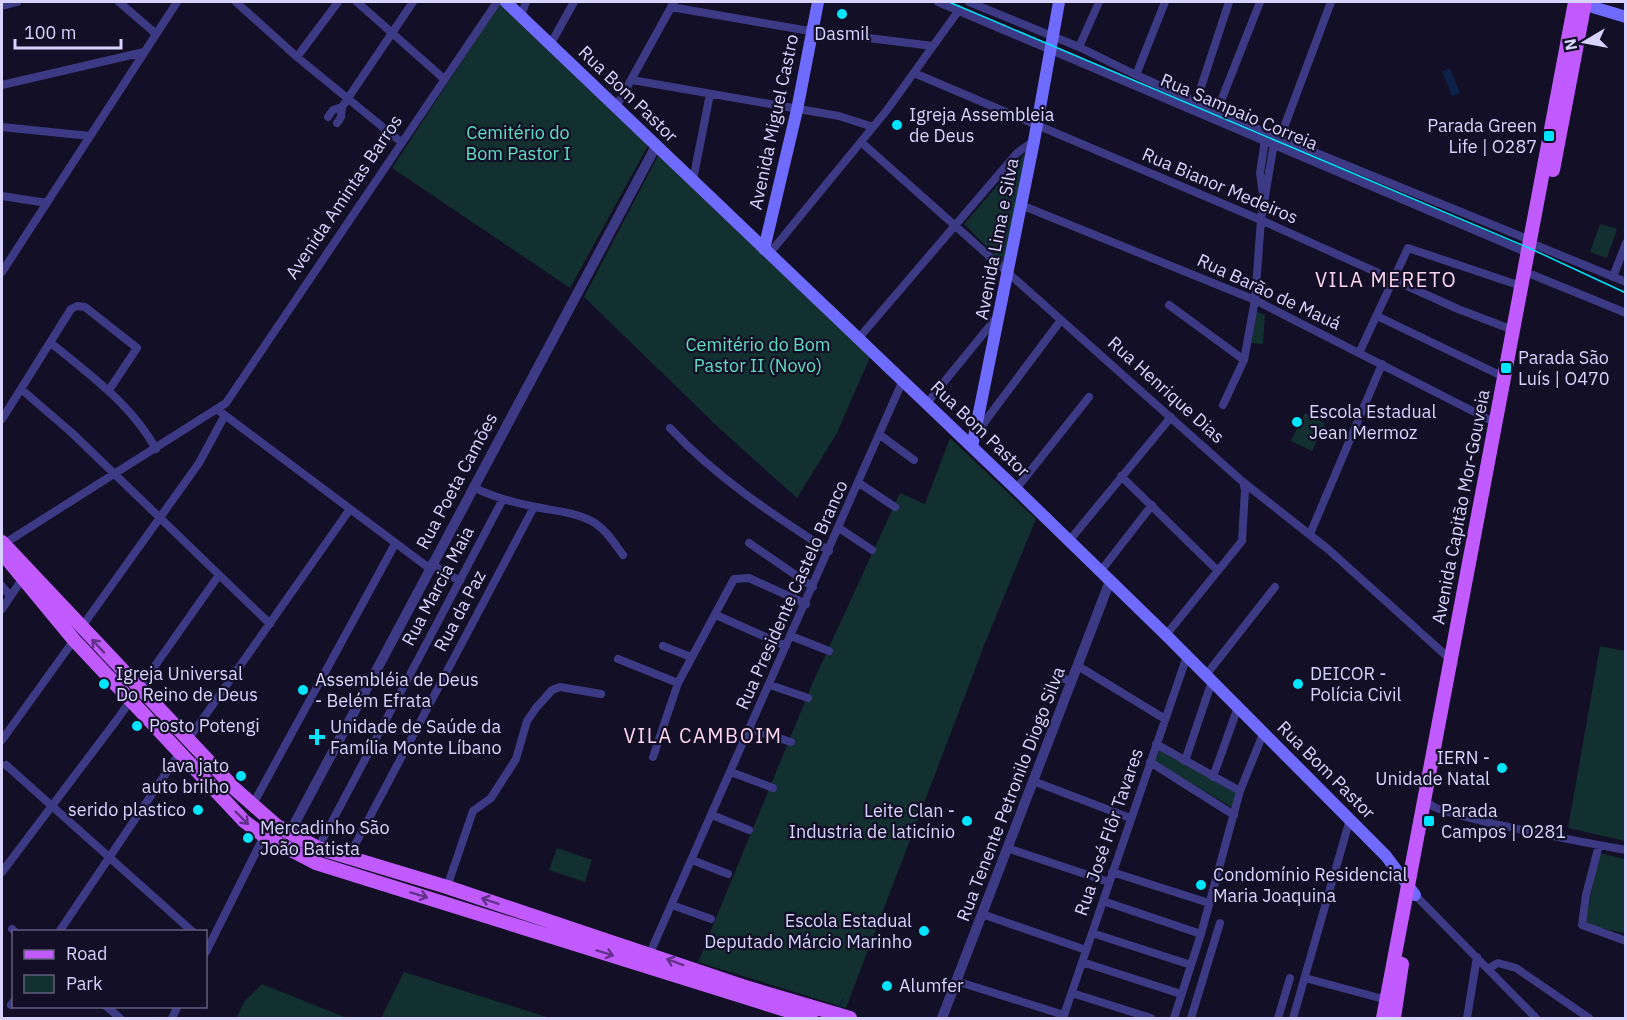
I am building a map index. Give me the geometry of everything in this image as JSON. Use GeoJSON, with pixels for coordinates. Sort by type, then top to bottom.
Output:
{"type":"FeatureCollection","features":[{"type":"Feature","properties":{"kind":"main road","name":"Rua Bom Pastor"},"geometry":{"type":"LineString","coordinates":[[506,2],[1110,580],[1350,819],[1386,856],[1412,890]]}},
{"type":"Feature","properties":{"kind":"main road","name":"Avenida Miguel Castro"},"geometry":{"type":"LineString","coordinates":[[764,249],[768,218],[808,30],[809,2]]}},
{"type":"Feature","properties":{"kind":"main road","name":"Avenida Miguel Castro"},"geometry":{"type":"LineString","coordinates":[[808,30],[818,2]]}},
{"type":"Feature","properties":{"kind":"main road","name":"Avenida Lima e Silva"},"geometry":{"type":"LineString","coordinates":[[972,447],[1001,312],[1059,2]]}},
{"type":"Feature","properties":{"kind":"main road"},"geometry":{"type":"LineString","coordinates":[[1580,2],[1626,17]]}},
{"type":"Feature","properties":{"kind":"main road","name":"Avenida Capitão Mor-Gouveia"},"geometry":{"type":"LineString","coordinates":[[1394,1018],[1412,890],[1518,323],[1521,286],[1532,246],[1580,2]]}},
{"type":"Feature","properties":{"kind":"main road","name":"Avenida Capitão Mor-Gouveia"},"geometry":{"type":"LineString","coordinates":[[1383,1018],[1431,805],[1451,660],[1504,377],[1533,276],[1532,246]]}},
{"type":"Feature","properties":{"kind":"main road"},"geometry":{"type":"LineString","coordinates":[[2,546],[78,634],[184,745],[252,806],[289,834],[318,848],[348,858],[447,886],[742,986],[850,1018]]}},
{"type":"Feature","properties":{"kind":"main road"},"geometry":{"type":"LineString","coordinates":[[184,745],[244,821],[264,836],[316,863],[811,1018]]}},
{"type":"Feature","properties":{"kind":"main road"},"geometry":{"type":"LineString","coordinates":[[398,888],[404,875]]}},
{"type":"Feature","properties":{"kind":"street"},"geometry":{"type":"LineString","coordinates":[[2,6],[17,2]]}},
{"type":"Feature","properties":{"kind":"street"},"geometry":{"type":"LineString","coordinates":[[2,272],[177,2]]}},
{"type":"Feature","properties":{"kind":"street"},"geometry":{"type":"LineString","coordinates":[[236,2],[297,57],[401,142]]}},
{"type":"Feature","properties":{"kind":"street"},"geometry":{"type":"LineString","coordinates":[[297,57],[338,2]]}},
{"type":"Feature","properties":{"kind":"street"},"geometry":{"type":"LineString","coordinates":[[357,2],[444,78]]}},
{"type":"Feature","properties":{"kind":"street"},"geometry":{"type":"LineString","coordinates":[[328,117],[333,110],[342,107],[349,99],[413,2]]}},
{"type":"Feature","properties":{"kind":"street","name":"Avenida Amintas Barros"},"geometry":{"type":"LineString","coordinates":[[221,413],[497,2]]}},
{"type":"Feature","properties":{"kind":"street"},"geometry":{"type":"LineString","coordinates":[[521,16],[526,2]]}},
{"type":"Feature","properties":{"kind":"street"},"geometry":{"type":"LineString","coordinates":[[550,45],[574,2]]}},
{"type":"Feature","properties":{"kind":"street","name":"Rua Sampaio Correia"},"geometry":{"type":"LineString","coordinates":[[938,2],[1265,140],[1277,141]]}},
{"type":"Feature","properties":{"kind":"street","name":"Rua Sampaio Correia"},"geometry":{"type":"LineString","coordinates":[[969,2],[992,6],[1136,75],[1218,111],[1383,193],[1626,282]]}},
{"type":"Feature","properties":{"kind":"street"},"geometry":{"type":"LineString","coordinates":[[1079,47],[1099,2]]}},
{"type":"Feature","properties":{"kind":"street"},"geometry":{"type":"LineString","coordinates":[[1136,75],[1165,2]]}},
{"type":"Feature","properties":{"kind":"street"},"geometry":{"type":"LineString","coordinates":[[1196,102],[1229,2]]}},
{"type":"Feature","properties":{"kind":"street"},"geometry":{"type":"LineString","coordinates":[[1218,111],[1260,2]]}},
{"type":"Feature","properties":{"kind":"street"},"geometry":{"type":"LineString","coordinates":[[1223,405],[1244,360],[1254,300],[1264,200],[1277,141],[1331,2]]}},
{"type":"Feature","properties":{"kind":"street"},"geometry":{"type":"LineString","coordinates":[[125,3],[155,33]]}},
{"type":"Feature","properties":{"kind":"street"},"geometry":{"type":"LineString","coordinates":[[616,107],[672,4],[808,30],[933,46]]}},
{"type":"Feature","properties":{"kind":"street"},"geometry":{"type":"LineString","coordinates":[[764,249],[873,127],[959,10]]}},
{"type":"Feature","properties":{"kind":"street"},"geometry":{"type":"LineString","coordinates":[[2,85],[144,52]]}},
{"type":"Feature","properties":{"kind":"street","name":"Rua Bianor Medeiros"},"geometry":{"type":"LineString","coordinates":[[914,73],[1261,220],[1393,279],[1518,323]]}},
{"type":"Feature","properties":{"kind":"street"},"geometry":{"type":"LineString","coordinates":[[632,80],[839,116],[873,127]]}},
{"type":"Feature","properties":{"kind":"street"},"geometry":{"type":"LineString","coordinates":[[693,180],[710,94]]}},
{"type":"Feature","properties":{"kind":"street"},"geometry":{"type":"LineString","coordinates":[[337,123],[341,117],[342,107]]}},
{"type":"Feature","properties":{"kind":"street"},"geometry":{"type":"LineString","coordinates":[[2,127],[90,136]]}},
{"type":"Feature","properties":{"kind":"street"},"geometry":{"type":"LineString","coordinates":[[1264,200],[1260,173],[1265,140]]}},
{"type":"Feature","properties":{"kind":"street","name":"Rua Henrique Dias"},"geometry":{"type":"LineString","coordinates":[[861,141],[1243,482],[1310,534],[1451,660]]}},
{"type":"Feature","properties":{"kind":"street"},"geometry":{"type":"LineString","coordinates":[[858,339],[1017,153],[1034,141]]}},
{"type":"Feature","properties":{"kind":"street","name":"Rua Poeta Camões"},"geometry":{"type":"LineString","coordinates":[[289,834],[656,146]]}},
{"type":"Feature","properties":{"kind":"street"},"geometry":{"type":"LineString","coordinates":[[2,196],[47,203]]}},
{"type":"Feature","properties":{"kind":"street","name":"Rua Barão de Mauá"},"geometry":{"type":"LineString","coordinates":[[1021,205],[1254,300],[1496,423]]}},
{"type":"Feature","properties":{"kind":"street"},"geometry":{"type":"LineString","coordinates":[[1613,277],[1626,243]]}},
{"type":"Feature","properties":{"kind":"street"},"geometry":{"type":"LineString","coordinates":[[1359,353],[1406,249],[1414,248],[1521,286]]}},
{"type":"Feature","properties":{"kind":"street"},"geometry":{"type":"LineString","coordinates":[[1533,276],[1626,313]]}},
{"type":"Feature","properties":{"kind":"street"},"geometry":{"type":"LineString","coordinates":[[1169,305],[1244,360]]}},
{"type":"Feature","properties":{"kind":"street"},"geometry":{"type":"LineString","coordinates":[[2,419],[71,309],[77,306],[85,307],[137,348],[109,390]]}},
{"type":"Feature","properties":{"kind":"street"},"geometry":{"type":"LineString","coordinates":[[927,403],[1001,312]]}},
{"type":"Feature","properties":{"kind":"street"},"geometry":{"type":"LineString","coordinates":[[1377,316],[1504,377]]}},
{"type":"Feature","properties":{"kind":"street"},"geometry":{"type":"LineString","coordinates":[[976,433],[1061,320]]}},
{"type":"Feature","properties":{"kind":"street"},"geometry":{"type":"LineString","coordinates":[[51,343],[109,390],[136,418],[156,449]]}},
{"type":"Feature","properties":{"kind":"street"},"geometry":{"type":"LineString","coordinates":[[1310,534],[1382,364]]}},
{"type":"Feature","properties":{"kind":"street","name":"Rua Presidente Castelo Branco"},"geometry":{"type":"LineString","coordinates":[[650,953],[903,380]]}},
{"type":"Feature","properties":{"kind":"street"},"geometry":{"type":"LineString","coordinates":[[21,389],[72,433],[270,624]]}},
{"type":"Feature","properties":{"kind":"street"},"geometry":{"type":"LineString","coordinates":[[1016,489],[1089,396]]}},
{"type":"Feature","properties":{"kind":"street"},"geometry":{"type":"LineString","coordinates":[[2,546],[156,449],[221,413]]}},
{"type":"Feature","properties":{"kind":"street"},"geometry":{"type":"LineString","coordinates":[[221,413],[395,544],[459,581]]}},
{"type":"Feature","properties":{"kind":"street"},"geometry":{"type":"LineString","coordinates":[[2,740],[208,449],[221,413]]}},
{"type":"Feature","properties":{"kind":"street"},"geometry":{"type":"LineString","coordinates":[[1069,541],[1171,417]]}},
{"type":"Feature","properties":{"kind":"street"},"geometry":{"type":"LineString","coordinates":[[670,428],[694,453],[739,491],[829,551]]}},
{"type":"Feature","properties":{"kind":"street"},"geometry":{"type":"LineString","coordinates":[[880,435],[914,460]]}},
{"type":"Feature","properties":{"kind":"street"},"geometry":{"type":"LineString","coordinates":[[1121,476],[1218,571]]}},
{"type":"Feature","properties":{"kind":"street"},"geometry":{"type":"LineString","coordinates":[[1166,635],[1242,540],[1245,490],[1243,482]]}},
{"type":"Feature","properties":{"kind":"street"},"geometry":{"type":"LineString","coordinates":[[859,483],[895,507]]}},
{"type":"Feature","properties":{"kind":"street"},"geometry":{"type":"LineString","coordinates":[[473,487],[503,499],[534,507],[553,508],[588,519],[607,533],[623,555]]}},
{"type":"Feature","properties":{"kind":"street","name":"Rua Marcia Maia"},"geometry":{"type":"LineString","coordinates":[[318,848],[503,499]]}},
{"type":"Feature","properties":{"kind":"street"},"geometry":{"type":"LineString","coordinates":[[1100,572],[1152,505]]}},
{"type":"Feature","properties":{"kind":"street","name":"Rua da Paz"},"geometry":{"type":"LineString","coordinates":[[348,858],[534,507]]}},
{"type":"Feature","properties":{"kind":"street"},"geometry":{"type":"LineString","coordinates":[[60,930],[184,745],[350,508]]}},
{"type":"Feature","properties":{"kind":"street"},"geometry":{"type":"LineString","coordinates":[[839,528],[872,550]]}},
{"type":"Feature","properties":{"kind":"street"},"geometry":{"type":"LineString","coordinates":[[749,543],[813,587]]}},
{"type":"Feature","properties":{"kind":"street"},"geometry":{"type":"LineString","coordinates":[[252,806],[395,544]]}},
{"type":"Feature","properties":{"kind":"street"},"geometry":{"type":"LineString","coordinates":[[2,609],[26,574]]}},
{"type":"Feature","properties":{"kind":"street"},"geometry":{"type":"LineString","coordinates":[[2,872],[219,575]]}},
{"type":"Feature","properties":{"kind":"street"},"geometry":{"type":"LineString","coordinates":[[653,757],[678,683],[731,583],[741,577],[806,604]]}},
{"type":"Feature","properties":{"kind":"street","name":"Rua Tenente Petronilo Diogo Silva"},"geometry":{"type":"LineString","coordinates":[[942,1018],[1033,781],[1068,680],[1078,666],[1110,580]]}},
{"type":"Feature","properties":{"kind":"street"},"geometry":{"type":"LineString","coordinates":[[2,586],[10,596]]}},
{"type":"Feature","properties":{"kind":"street"},"geometry":{"type":"LineString","coordinates":[[1185,761],[1209,678],[1275,587]]}},
{"type":"Feature","properties":{"kind":"street"},"geometry":{"type":"LineString","coordinates":[[716,615],[786,646]]}},
{"type":"Feature","properties":{"kind":"street"},"geometry":{"type":"LineString","coordinates":[[791,636],[829,651]]}},
{"type":"Feature","properties":{"kind":"street"},"geometry":{"type":"LineString","coordinates":[[663,646],[691,657]]}},
{"type":"Feature","properties":{"kind":"street","name":"Rua José Flôr Tavares"},"geometry":{"type":"LineString","coordinates":[[1063,1017],[1187,656]]}},
{"type":"Feature","properties":{"kind":"street"},"geometry":{"type":"LineString","coordinates":[[618,659],[678,683]]}},
{"type":"Feature","properties":{"kind":"street"},"geometry":{"type":"LineString","coordinates":[[1078,666],[1165,719]]}},
{"type":"Feature","properties":{"kind":"street"},"geometry":{"type":"LineString","coordinates":[[770,685],[808,698]]}},
{"type":"Feature","properties":{"kind":"street"},"geometry":{"type":"LineString","coordinates":[[447,886],[473,811],[491,798],[516,759],[528,721],[536,708],[552,690],[560,687],[601,694]]}},
{"type":"Feature","properties":{"kind":"street"},"geometry":{"type":"LineString","coordinates":[[1213,777],[1238,707]]}},
{"type":"Feature","properties":{"kind":"street"},"geometry":{"type":"LineString","coordinates":[[750,729],[791,742]]}},
{"type":"Feature","properties":{"kind":"street"},"geometry":{"type":"LineString","coordinates":[[1174,1018],[1201,934],[1240,791],[1263,734]]}},
{"type":"Feature","properties":{"kind":"street"},"geometry":{"type":"LineString","coordinates":[[1156,744],[1240,791]]}},
{"type":"Feature","properties":{"kind":"street"},"geometry":{"type":"LineString","coordinates":[[1150,762],[1233,815]]}},
{"type":"Feature","properties":{"kind":"street"},"geometry":{"type":"LineString","coordinates":[[6,765],[191,930]]}},
{"type":"Feature","properties":{"kind":"street"},"geometry":{"type":"LineString","coordinates":[[731,772],[773,788]]}},
{"type":"Feature","properties":{"kind":"street"},"geometry":{"type":"LineString","coordinates":[[1033,781],[1130,818]]}},
{"type":"Feature","properties":{"kind":"street"},"geometry":{"type":"LineString","coordinates":[[1431,805],[1484,820],[1626,850]]}},
{"type":"Feature","properties":{"kind":"street"},"geometry":{"type":"LineString","coordinates":[[712,814],[749,830]]}},
{"type":"Feature","properties":{"kind":"street"},"geometry":{"type":"LineString","coordinates":[[1293,1018],[1350,819]]}},
{"type":"Feature","properties":{"kind":"street"},"geometry":{"type":"LineString","coordinates":[[207,947],[264,836]]}},
{"type":"Feature","properties":{"kind":"street"},"geometry":{"type":"LineString","coordinates":[[1599,845],[1586,895],[1582,925],[1626,941]]}},
{"type":"Feature","properties":{"kind":"street"},"geometry":{"type":"LineString","coordinates":[[1007,848],[1109,882]]}},
{"type":"Feature","properties":{"kind":"street"},"geometry":{"type":"LineString","coordinates":[[692,860],[728,874]]}},
{"type":"Feature","properties":{"kind":"street"},"geometry":{"type":"LineString","coordinates":[[1112,872],[1209,903]]}},
{"type":"Feature","properties":{"kind":"street"},"geometry":{"type":"LineString","coordinates":[[1412,890],[1536,1018]]}},
{"type":"Feature","properties":{"kind":"street"},"geometry":{"type":"LineString","coordinates":[[1103,901],[1201,934]]}},
{"type":"Feature","properties":{"kind":"street"},"geometry":{"type":"LineString","coordinates":[[672,905],[711,919]]}},
{"type":"Feature","properties":{"kind":"street"},"geometry":{"type":"LineString","coordinates":[[982,914],[1086,950]]}},
{"type":"Feature","properties":{"kind":"street"},"geometry":{"type":"LineString","coordinates":[[1191,1018],[1220,923]]}},
{"type":"Feature","properties":{"kind":"street"},"geometry":{"type":"LineString","coordinates":[[1092,933],[1191,965]]}},
{"type":"Feature","properties":{"kind":"street"},"geometry":{"type":"LineString","coordinates":[[1467,1018],[1478,957]]}},
{"type":"Feature","properties":{"kind":"street"},"geometry":{"type":"LineString","coordinates":[[1082,962],[1181,994]]}},
{"type":"Feature","properties":{"kind":"street"},"geometry":{"type":"LineString","coordinates":[[1489,968],[1498,963],[1516,968],[1589,1018]]}},
{"type":"Feature","properties":{"kind":"street"},"geometry":{"type":"LineString","coordinates":[[1278,1018],[1290,978]]}},
{"type":"Feature","properties":{"kind":"street"},"geometry":{"type":"LineString","coordinates":[[1305,978],[1386,1000]]}},
{"type":"Feature","properties":{"kind":"street"},"geometry":{"type":"LineString","coordinates":[[956,981],[1063,1017]]}},
{"type":"Feature","properties":{"kind":"street"},"geometry":{"type":"LineString","coordinates":[[1072,993],[1151,1018]]}},
{"type":"Feature","properties":{"kind":"street"},"geometry":{"type":"LineString","coordinates":[[108,1008],[120,1018]]}},
{"type":"Feature","properties":{"kind":"green space","name":"Cemitério do Bom Pastor I"},"geometry":{"type":"Polygon","coordinates":[[[501,2],[649,144],[570,288],[392,168],[501,2]]]}},
{"type":"Feature","properties":{"kind":"green space"},"geometry":{"type":"Polygon","coordinates":[[[1027,151],[1005,265],[964,224],[1027,151]]]}},
{"type":"Feature","properties":{"kind":"green space","name":"Cemitério do Bom Pastor II (Novo)"},"geometry":{"type":"Polygon","coordinates":[[[660,152],[871,355],[837,433],[797,498],[720,429],[584,297],[660,152]]]}},
{"type":"Feature","properties":{"kind":"green space"},"geometry":{"type":"Polygon","coordinates":[[[1600,224],[1617,229],[1607,258],[1590,252],[1600,224]]]}},
{"type":"Feature","properties":{"kind":"green space"},"geometry":{"type":"Polygon","coordinates":[[[1254,310],[1265,315],[1263,344],[1249,343],[1254,310]]]}},
{"type":"Feature","properties":{"kind":"green space"},"geometry":{"type":"Polygon","coordinates":[[[1305,413],[1325,423],[1312,451],[1291,441],[1305,413]]]}},
{"type":"Feature","properties":{"kind":"green space"},"geometry":{"type":"Polygon","coordinates":[[[950,438],[1036,519],[985,643],[846,1008],[698,962],[813,682],[900,493],[925,504],[950,438]]]}},
{"type":"Feature","properties":{"kind":"green space"},"geometry":{"type":"Polygon","coordinates":[[[1600,646],[1625,651],[1625,841],[1568,828],[1600,646]]]}},
{"type":"Feature","properties":{"kind":"green space"},"geometry":{"type":"Polygon","coordinates":[[[1160,749],[1237,794],[1233,808],[1155,762],[1160,749]]]}},
{"type":"Feature","properties":{"kind":"green space"},"geometry":{"type":"Polygon","coordinates":[[[557,848],[592,860],[585,882],[549,870],[557,848]]]}},
{"type":"Feature","properties":{"kind":"green space"},"geometry":{"type":"Polygon","coordinates":[[[1599,853],[1625,859],[1625,933],[1585,925],[1599,853]]]}},
{"type":"Feature","properties":{"kind":"green space"},"geometry":{"type":"Polygon","coordinates":[[[404,972],[550,1018],[381,1018],[404,972]]]}},
{"type":"Feature","properties":{"kind":"green space"},"geometry":{"type":"Polygon","coordinates":[[[262,984],[347,1018],[236,1018],[245,1001],[262,984]]]}},
{"type":"Feature","properties":{"kind":"water"},"geometry":{"type":"Polygon","coordinates":[[[1450,68],[1460,93],[1452,96],[1442,71],[1450,68]]]}},
{"type":"Feature","properties":{"kind":"waterway"},"geometry":{"type":"LineString","coordinates":[[839,1010],[843,999]]}},
{"type":"Feature","properties":{"kind":"tram line"},"geometry":{"type":"LineString","coordinates":[[949,2],[1529,248],[1626,293]]}},
{"type":"Feature","properties":{"kind":"place","name":"Dasmil"},"geometry":{"type":"Point","coordinates":[842,14]}},
{"type":"Feature","properties":{"kind":"place","name":"Igreja Assembleia de Deus"},"geometry":{"type":"Point","coordinates":[897,125]}},
{"type":"Feature","properties":{"kind":"place","name":"Parada Green Life | O287"},"geometry":{"type":"Point","coordinates":[1549,136]}},
{"type":"Feature","properties":{"kind":"place","name":"Parada São Luís | O470"},"geometry":{"type":"Point","coordinates":[1506,368]}},
{"type":"Feature","properties":{"kind":"place","name":"Escola Estadual Jean Mermoz"},"geometry":{"type":"Point","coordinates":[1297,422]}},
{"type":"Feature","properties":{"kind":"place","name":"Igreja Universal Do Reino de Deus"},"geometry":{"type":"Point","coordinates":[104,684]}},
{"type":"Feature","properties":{"kind":"place","name":"DEICOR - Polícia Civil"},"geometry":{"type":"Point","coordinates":[1298,684]}},
{"type":"Feature","properties":{"kind":"place","name":"Assembléia de Deus - Belém Efrata"},"geometry":{"type":"Point","coordinates":[303,690]}},
{"type":"Feature","properties":{"kind":"place","name":"Posto Potengi"},"geometry":{"type":"Point","coordinates":[137,726]}},
{"type":"Feature","properties":{"kind":"place","name":"Unidade de Saúde da Família Monte Líbano"},"geometry":{"type":"Point","coordinates":[317,737]}},
{"type":"Feature","properties":{"kind":"place","name":"IERN - Unidade Natal"},"geometry":{"type":"Point","coordinates":[1502,768]}},
{"type":"Feature","properties":{"kind":"place","name":"lava jato auto brilho"},"geometry":{"type":"Point","coordinates":[241,776]}},
{"type":"Feature","properties":{"kind":"place","name":"serido plastico"},"geometry":{"type":"Point","coordinates":[198,810]}},
{"type":"Feature","properties":{"kind":"place","name":"Leite Clan - Industria de laticínio"},"geometry":{"type":"Point","coordinates":[967,821]}},
{"type":"Feature","properties":{"kind":"place","name":"Parada Campos | O281"},"geometry":{"type":"Point","coordinates":[1429,821]}},
{"type":"Feature","properties":{"kind":"place","name":"Mercadinho São João Batista"},"geometry":{"type":"Point","coordinates":[248,838]}},
{"type":"Feature","properties":{"kind":"place","name":"Condomínio Residencial Maria Joaquina"},"geometry":{"type":"Point","coordinates":[1201,885]}},
{"type":"Feature","properties":{"kind":"place","name":"Escola Estadual Deputado Márcio Marinho"},"geometry":{"type":"Point","coordinates":[924,931]}},
{"type":"Feature","properties":{"kind":"place","name":"Alumfer"},"geometry":{"type":"Point","coordinates":[887,986]}},
{"type":"Feature","properties":{"kind":"district","name":"VILA MERETO"},"geometry":{"type":"Point","coordinates":[1386,280]}},
{"type":"Feature","properties":{"kind":"district","name":"VILA CAMBOIM"},"geometry":{"type":"Point","coordinates":[703,736]}}]}
